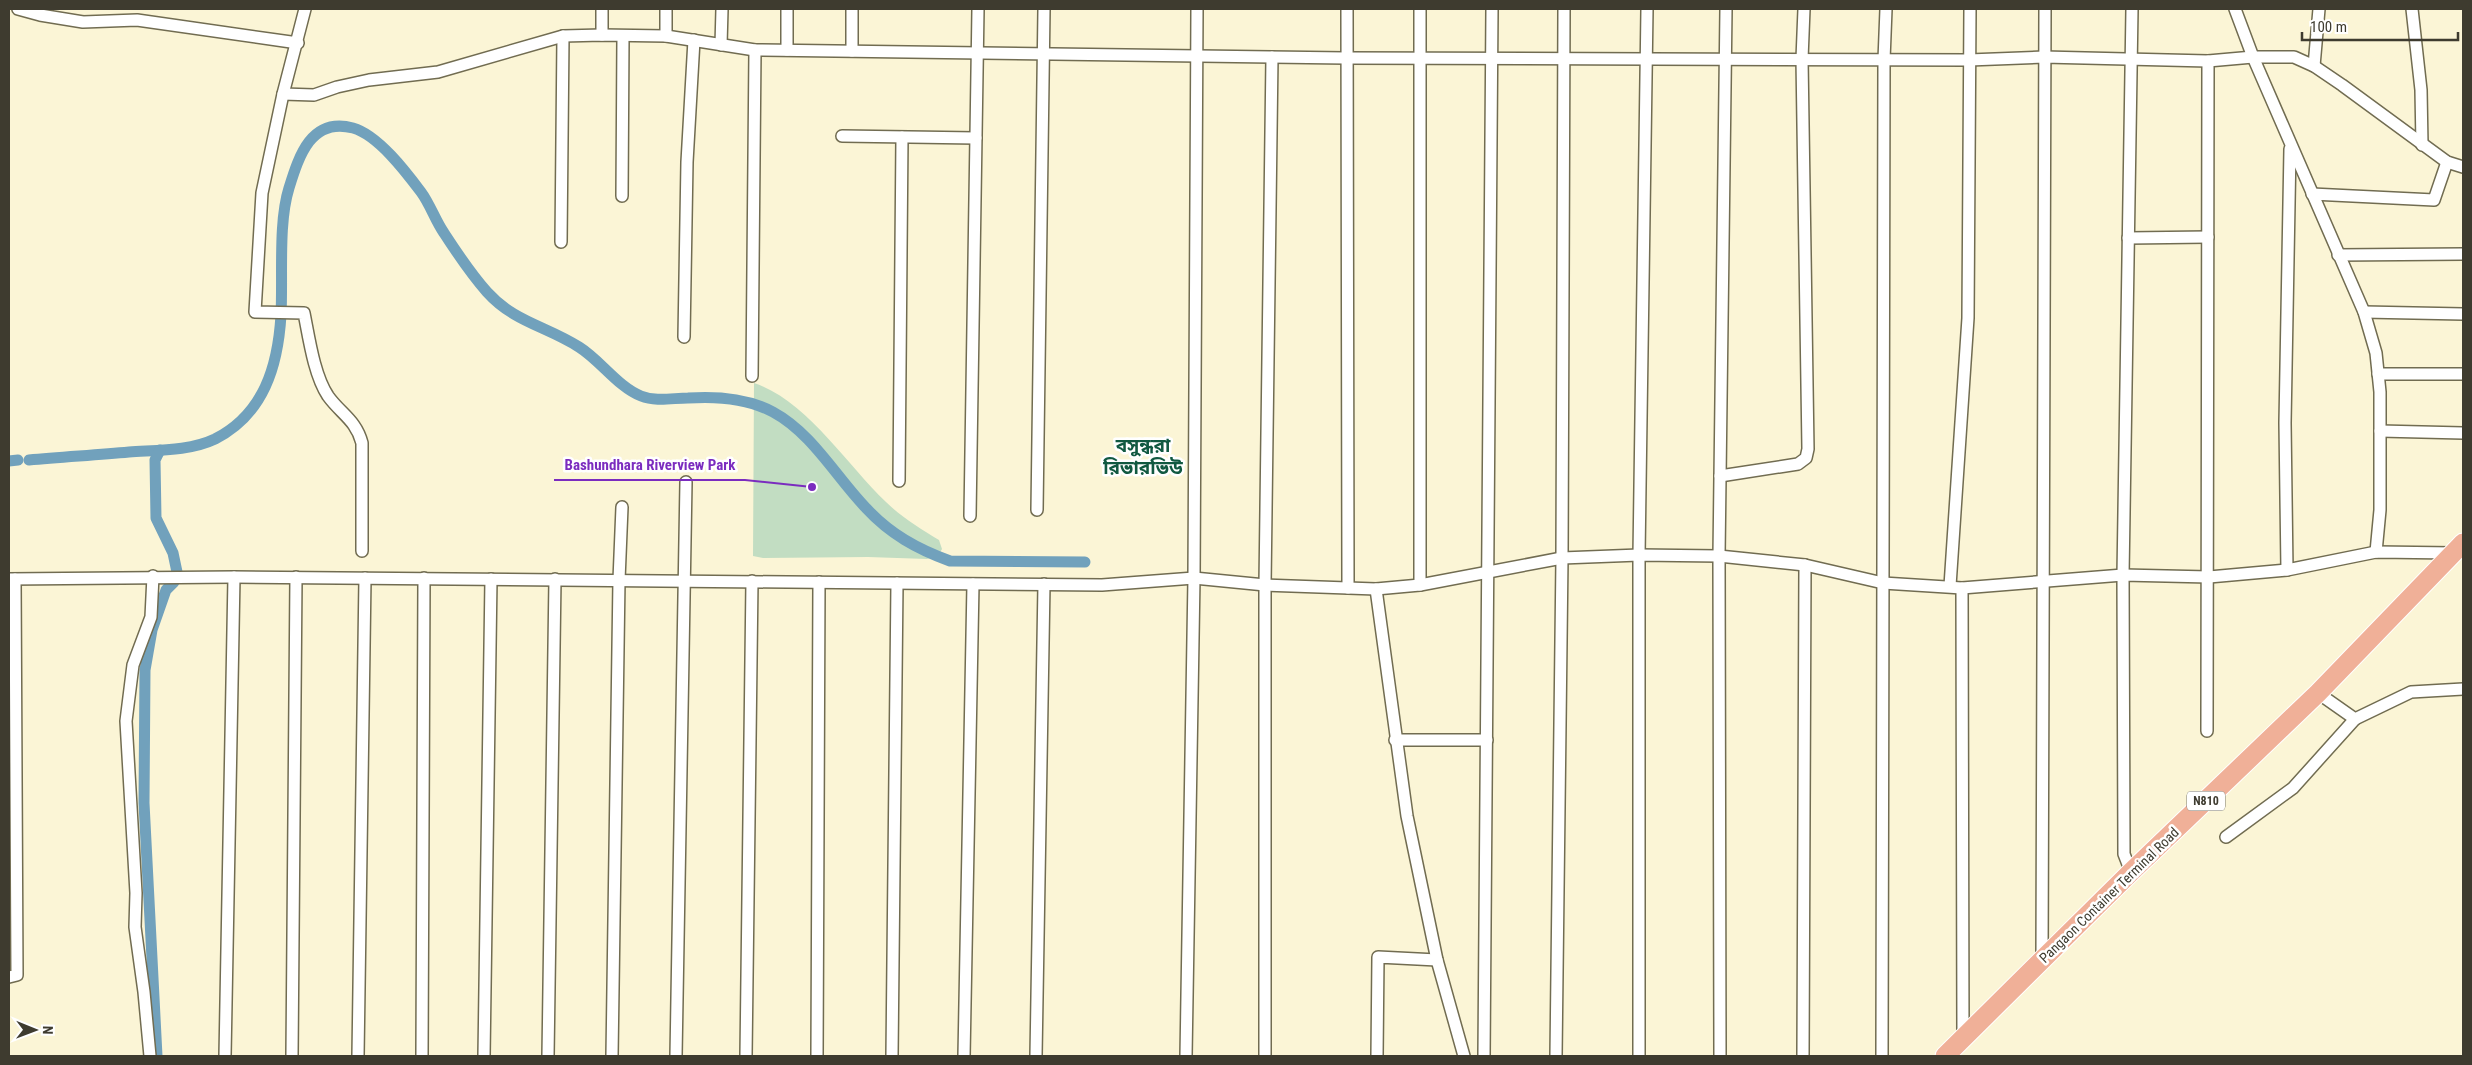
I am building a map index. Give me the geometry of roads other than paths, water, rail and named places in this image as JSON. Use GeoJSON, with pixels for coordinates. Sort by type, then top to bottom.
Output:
{"type":"FeatureCollection","features":[{"type":"Feature","properties":{"kind":"highway","name":"Pangaon Container Terminal Road"},"geometry":{"type":"LineString","coordinates":[[1946,1056],[2131,872],[2318,693],[2460,550]]}},
{"type":"Feature","properties":{"kind":"street"},"geometry":{"type":"LineString","coordinates":[[18,9],[40,16],[83,22],[137,20],[298,43]]}},
{"type":"Feature","properties":{"kind":"street"},"geometry":{"type":"LineString","coordinates":[[305,9],[298,43],[283,94],[262,193],[255,312],[304,313],[314,361],[328,395],[358,429],[362,443],[362,551]]}},
{"type":"Feature","properties":{"kind":"street"},"geometry":{"type":"LineString","coordinates":[[602,9],[602,35]]}},
{"type":"Feature","properties":{"kind":"street"},"geometry":{"type":"LineString","coordinates":[[666,9],[666,36]]}},
{"type":"Feature","properties":{"kind":"street"},"geometry":{"type":"LineString","coordinates":[[721,45],[722,9]]}},
{"type":"Feature","properties":{"kind":"street"},"geometry":{"type":"LineString","coordinates":[[787,50],[788,9]]}},
{"type":"Feature","properties":{"kind":"street"},"geometry":{"type":"LineString","coordinates":[[852,9],[852,51]]}},
{"type":"Feature","properties":{"kind":"street"},"geometry":{"type":"LineString","coordinates":[[970,516],[978,9]]}},
{"type":"Feature","properties":{"kind":"street"},"geometry":{"type":"LineString","coordinates":[[1037,510],[1044,9]]}},
{"type":"Feature","properties":{"kind":"street"},"geometry":{"type":"LineString","coordinates":[[1186,1056],[1194,578],[1197,9]]}},
{"type":"Feature","properties":{"kind":"street"},"geometry":{"type":"LineString","coordinates":[[1347,9],[1348,588]]}},
{"type":"Feature","properties":{"kind":"street"},"geometry":{"type":"LineString","coordinates":[[1420,9],[1420,585]]}},
{"type":"Feature","properties":{"kind":"street"},"geometry":{"type":"LineString","coordinates":[[1484,1056],[1492,9]]}},
{"type":"Feature","properties":{"kind":"street"},"geometry":{"type":"LineString","coordinates":[[1556,1056],[1562,558],[1564,9]]}},
{"type":"Feature","properties":{"kind":"street"},"geometry":{"type":"LineString","coordinates":[[1639,1056],[1639,555],[1647,9]]}},
{"type":"Feature","properties":{"kind":"street"},"geometry":{"type":"LineString","coordinates":[[1720,1056],[1719,556],[1726,9]]}},
{"type":"Feature","properties":{"kind":"street"},"geometry":{"type":"LineString","coordinates":[[1720,476],[1798,464],[1806,458],[1802,60],[1804,9]]}},
{"type":"Feature","properties":{"kind":"street"},"geometry":{"type":"LineString","coordinates":[[1882,1056],[1884,60],[1886,9]]}},
{"type":"Feature","properties":{"kind":"street"},"geometry":{"type":"LineString","coordinates":[[1950,586],[1968,318],[1970,9]]}},
{"type":"Feature","properties":{"kind":"street"},"geometry":{"type":"LineString","coordinates":[[2042,960],[2044,58],[2046,9]]}},
{"type":"Feature","properties":{"kind":"street"},"geometry":{"type":"LineString","coordinates":[[2131,872],[2124,854],[2122,575],[2132,9]]}},
{"type":"Feature","properties":{"kind":"street"},"geometry":{"type":"LineString","coordinates":[[2235,9],[2290,144],[2364,312],[2376,353],[2380,430],[2380,510],[2376,552]]}},
{"type":"Feature","properties":{"kind":"street"},"geometry":{"type":"LineString","coordinates":[[2314,66],[2319,9]]}},
{"type":"Feature","properties":{"kind":"street"},"geometry":{"type":"LineString","coordinates":[[2412,9],[2420,90],[2422,145]]}},
{"type":"Feature","properties":{"kind":"street"},"geometry":{"type":"LineString","coordinates":[[283,94],[314,95],[337,87],[369,80],[438,72],[563,36],[602,35],[666,36],[755,50],[1346,58],[1802,60],[2130,58],[2208,61],[2253,57],[2294,57],[2314,66],[2447,162],[2463,167]]}},
{"type":"Feature","properties":{"kind":"street"},"geometry":{"type":"LineString","coordinates":[[560,242],[563,36]]}},
{"type":"Feature","properties":{"kind":"street"},"geometry":{"type":"LineString","coordinates":[[622,196],[623,36]]}},
{"type":"Feature","properties":{"kind":"street"},"geometry":{"type":"LineString","coordinates":[[684,337],[687,162],[694,40]]}},
{"type":"Feature","properties":{"kind":"street"},"geometry":{"type":"LineString","coordinates":[[752,376],[755,50]]}},
{"type":"Feature","properties":{"kind":"street"},"geometry":{"type":"LineString","coordinates":[[1265,1056],[1265,585],[1272,57]]}},
{"type":"Feature","properties":{"kind":"street"},"geometry":{"type":"LineString","coordinates":[[2207,730],[2209,577],[2208,61]]}},
{"type":"Feature","properties":{"kind":"street"},"geometry":{"type":"LineString","coordinates":[[842,136],[976,138]]}},
{"type":"Feature","properties":{"kind":"street"},"geometry":{"type":"LineString","coordinates":[[899,481],[902,137]]}},
{"type":"Feature","properties":{"kind":"street"},"geometry":{"type":"LineString","coordinates":[[2287,570],[2286,423],[2290,144]]}},
{"type":"Feature","properties":{"kind":"street"},"geometry":{"type":"LineString","coordinates":[[2312,194],[2434,200],[2447,162]]}},
{"type":"Feature","properties":{"kind":"street"},"geometry":{"type":"LineString","coordinates":[[2128,238],[2208,236]]}},
{"type":"Feature","properties":{"kind":"street"},"geometry":{"type":"LineString","coordinates":[[2338,255],[2463,254]]}},
{"type":"Feature","properties":{"kind":"street"},"geometry":{"type":"LineString","coordinates":[[2364,312],[2463,314]]}},
{"type":"Feature","properties":{"kind":"street"},"geometry":{"type":"LineString","coordinates":[[2378,374],[2463,374]]}},
{"type":"Feature","properties":{"kind":"street"},"geometry":{"type":"LineString","coordinates":[[2380,430],[2463,433]]}},
{"type":"Feature","properties":{"kind":"street"},"geometry":{"type":"LineString","coordinates":[[676,1056],[686,482]]}},
{"type":"Feature","properties":{"kind":"street"},"geometry":{"type":"LineString","coordinates":[[612,1056],[619,580],[622,507]]}},
{"type":"Feature","properties":{"kind":"street"},"geometry":{"type":"LineString","coordinates":[[9,977],[16,975],[12,579],[153,576],[1102,584],[1194,578],[1265,585],[1376,589],[1420,585],[1562,558],[1639,555],[1719,556],[1805,565],[1883,582],[1962,588],[2122,575],[2209,577],[2287,570],[2376,552],[2460,550]]}},
{"type":"Feature","properties":{"kind":"street"},"geometry":{"type":"LineString","coordinates":[[1803,1056],[1805,565]]}},
{"type":"Feature","properties":{"kind":"street"},"geometry":{"type":"LineString","coordinates":[[150,1056],[135,927],[136,893],[126,721],[133,665],[151,617],[153,576]]}},
{"type":"Feature","properties":{"kind":"street"},"geometry":{"type":"LineString","coordinates":[[226,1056],[234,577]]}},
{"type":"Feature","properties":{"kind":"street"},"geometry":{"type":"LineString","coordinates":[[292,1056],[296,577]]}},
{"type":"Feature","properties":{"kind":"street"},"geometry":{"type":"LineString","coordinates":[[358,1056],[365,578]]}},
{"type":"Feature","properties":{"kind":"street"},"geometry":{"type":"LineString","coordinates":[[422,1056],[424,578]]}},
{"type":"Feature","properties":{"kind":"street"},"geometry":{"type":"LineString","coordinates":[[484,1056],[491,579]]}},
{"type":"Feature","properties":{"kind":"street"},"geometry":{"type":"LineString","coordinates":[[548,1056],[555,580]]}},
{"type":"Feature","properties":{"kind":"street"},"geometry":{"type":"LineString","coordinates":[[746,1056],[752,581]]}},
{"type":"Feature","properties":{"kind":"street"},"geometry":{"type":"LineString","coordinates":[[817,1056],[819,582]]}},
{"type":"Feature","properties":{"kind":"street"},"geometry":{"type":"LineString","coordinates":[[892,1056],[897,583]]}},
{"type":"Feature","properties":{"kind":"street"},"geometry":{"type":"LineString","coordinates":[[964,1056],[973,584]]}},
{"type":"Feature","properties":{"kind":"street"},"geometry":{"type":"LineString","coordinates":[[1036,1056],[1044,584]]}},
{"type":"Feature","properties":{"kind":"street"},"geometry":{"type":"LineString","coordinates":[[1962,588],[1963,1039]]}},
{"type":"Feature","properties":{"kind":"street"},"geometry":{"type":"LineString","coordinates":[[1376,589],[1408,816],[1437,960],[1464,1056]]}},
{"type":"Feature","properties":{"kind":"street"},"geometry":{"type":"LineString","coordinates":[[2226,836],[2294,788],[2355,719],[2411,692],[2463,689]]}},
{"type":"Feature","properties":{"kind":"street"},"geometry":{"type":"LineString","coordinates":[[2318,693],[2355,719]]}},
{"type":"Feature","properties":{"kind":"street"},"geometry":{"type":"LineString","coordinates":[[1396,740],[1487,740]]}},
{"type":"Feature","properties":{"kind":"street"},"geometry":{"type":"LineString","coordinates":[[1377,1056],[1378,957],[1437,960]]}},
{"type":"Feature","properties":{"kind":"waterway"},"geometry":{"type":"LineString","coordinates":[[29,460],[195,446],[215,439],[232,429],[246,416],[257,402],[265,387],[272,370],[276,352],[281,315],[283,217],[289,188],[297,164],[309,142],[327,128],[339,126],[353,128],[362,132],[372,138],[391,155],[424,197],[441,228],[464,263],[497,302],[519,317],[567,340],[587,352],[633,392],[653,399],[710,397],[732,399],[763,407],[773,412],[787,421],[812,443],[855,496],[885,526],[915,546],[950,561],[1085,562]]}},
{"type":"Feature","properties":{"kind":"waterway"},"geometry":{"type":"LineString","coordinates":[[157,1056],[144,803],[145,670],[152,630],[166,590],[174,582],[177,572],[173,553],[156,518],[155,460],[160,450]]}},
{"type":"Feature","properties":{"kind":"waterway"},"geometry":{"type":"LineString","coordinates":[[9,461],[18,460]]}},
{"type":"Feature","properties":{"kind":"place","name":"Bashundhara Riverview Park"},"geometry":{"type":"Point","coordinates":[812,487]}},
{"type":"Feature","properties":{"kind":"district","name":"বসুন্ধরা রিভারভিউ"},"geometry":{"type":"Point","coordinates":[1143,456]}}]}
